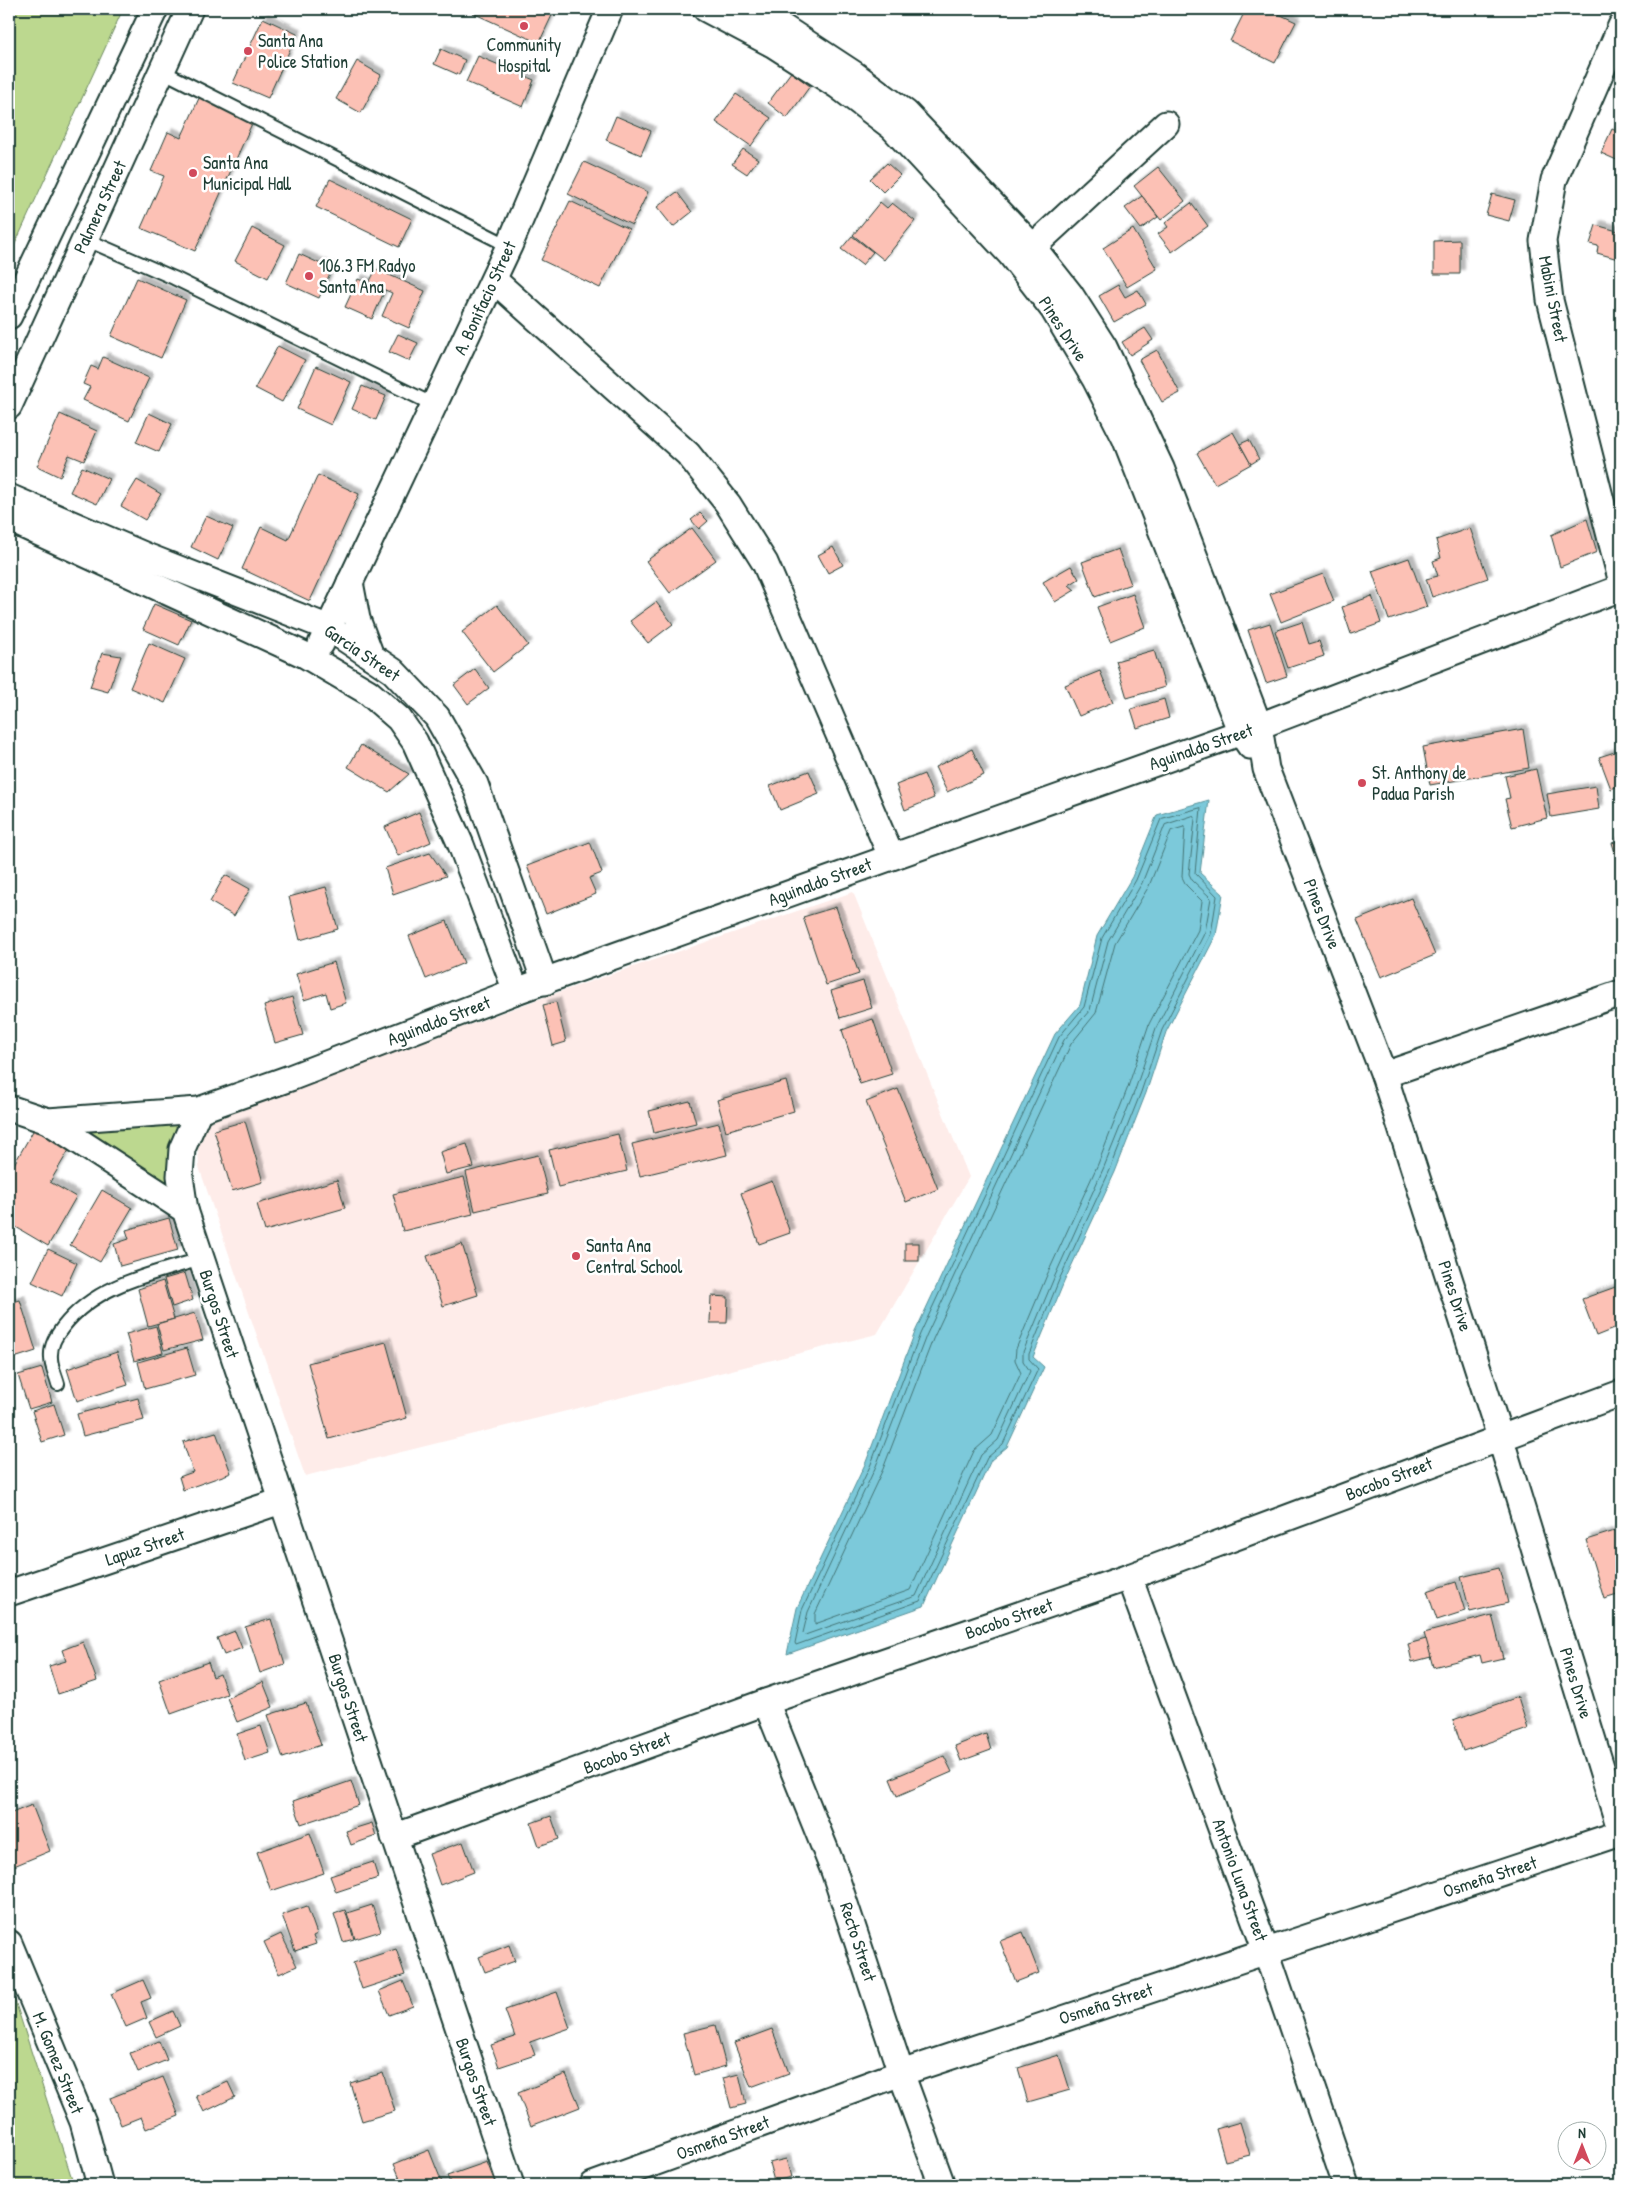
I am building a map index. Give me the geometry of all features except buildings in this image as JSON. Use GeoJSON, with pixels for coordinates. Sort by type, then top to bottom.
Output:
{"type":"FeatureCollection","features":[{"type":"Feature","properties":{"kind":"street","name":"Palmera Street"},"geometry":{"type":"LineString","coordinates":[[9,316],[154,9]]}},
{"type":"Feature","properties":{"kind":"street","name":"Palmera Street"},"geometry":{"type":"LineString","coordinates":[[9,406],[190,9]]}},
{"type":"Feature","properties":{"kind":"street","name":"A. Bonifacio Street"},"geometry":{"type":"LineString","coordinates":[[313,660],[494,280],[610,9]]}},
{"type":"Feature","properties":{"kind":"street","name":"Pines Drive"},"geometry":{"type":"LineString","coordinates":[[706,9],[774,45],[838,86],[892,127],[1024,254],[1070,294],[1104,347],[1161,468],[1250,729],[1384,1075],[1500,1437],[1621,1833]]}},
{"type":"Feature","properties":{"kind":"street","name":"Pines Drive"},"geometry":{"type":"LineString","coordinates":[[755,9],[846,69],[906,113],[1024,254]]}},
{"type":"Feature","properties":{"kind":"street","name":"Mabini Street"},"geometry":{"type":"LineString","coordinates":[[1621,26],[1554,180],[1543,241],[1550,300],[1621,579]]}},
{"type":"Feature","properties":{"kind":"street"},"geometry":{"type":"LineString","coordinates":[[1024,254],[1166,124]]}},
{"type":"Feature","properties":{"kind":"street"},"geometry":{"type":"LineString","coordinates":[[91,142],[122,157]]}},
{"type":"Feature","properties":{"kind":"street"},"geometry":{"type":"LineString","coordinates":[[494,280],[688,454],[728,504],[765,563],[891,856]]}},
{"type":"Feature","properties":{"kind":"street","name":"Garcia Street"},"geometry":{"type":"LineString","coordinates":[[9,497],[151,558],[328,628],[394,671],[437,717],[475,784],[545,982]]}},
{"type":"Feature","properties":{"kind":"street","name":"Garcia Street"},"geometry":{"type":"LineString","coordinates":[[9,519],[313,660],[368,692],[399,719],[415,742],[461,845],[516,991]]}},
{"type":"Feature","properties":{"kind":"street"},"geometry":{"type":"LineString","coordinates":[[350,582],[356,619],[371,656]]}},
{"type":"Feature","properties":{"kind":"street","name":"Aguinaldo Street"},"geometry":{"type":"LineString","coordinates":[[9,1108],[48,1121],[199,1110],[290,1078],[516,991],[1250,729],[1621,588]]}},
{"type":"Feature","properties":{"kind":"street"},"geometry":{"type":"LineString","coordinates":[[1384,1075],[1621,994]]}},
{"type":"Feature","properties":{"kind":"street","name":"Burgos Street"},"geometry":{"type":"LineString","coordinates":[[199,1110],[182,1149],[180,1176],[185,1210],[511,2185]]}},
{"type":"Feature","properties":{"kind":"street"},"geometry":{"type":"LineString","coordinates":[[48,1121],[185,1210]]}},
{"type":"Feature","properties":{"kind":"street","name":"Bocobo Street"},"geometry":{"type":"LineString","coordinates":[[394,1837],[766,1702],[1129,1577],[1621,1393]]}},
{"type":"Feature","properties":{"kind":"street","name":"Lapuz Street"},"geometry":{"type":"LineString","coordinates":[[9,1593],[281,1501]]}},
{"type":"Feature","properties":{"kind":"street","name":"Antonio Luna Street"},"geometry":{"type":"LineString","coordinates":[[1129,1577],[1266,1951],[1346,2185]]}},
{"type":"Feature","properties":{"kind":"street","name":"Recto Street"},"geometry":{"type":"LineString","coordinates":[[766,1702],[834,1871],[901,2072],[942,2185]]}},
{"type":"Feature","properties":{"kind":"street","name":"Osmeña Street"},"geometry":{"type":"LineString","coordinates":[[594,2185],[901,2072],[1621,1833]]}},
{"type":"Feature","properties":{"kind":"street","name":"M. Gomez Street"},"geometry":{"type":"LineString","coordinates":[[9,1943],[83,2122],[100,2185]]}},
{"type":"Feature","properties":{"kind":"lane"},"geometry":{"type":"LineString","coordinates":[[162,71],[509,246]]}},
{"type":"Feature","properties":{"kind":"lane"},"geometry":{"type":"LineString","coordinates":[[85,239],[182,282],[434,405]]}},
{"type":"Feature","properties":{"kind":"lane"},"geometry":{"type":"LineString","coordinates":[[58,1384],[50,1358],[54,1340],[69,1319],[97,1296],[120,1284],[201,1259]]}},
{"type":"Feature","properties":{"kind":"shaded area","name":"Santa Ana Central School"},"geometry":{"type":"Polygon","coordinates":[[[853,892],[969,1177],[877,1334],[305,1476],[199,1167],[197,1134],[209,1122],[539,999],[853,892]]]}},
{"type":"Feature","properties":{"kind":"green space"},"geometry":{"type":"Polygon","coordinates":[[[9,9],[123,9],[9,257],[9,9]]]}},
{"type":"Feature","properties":{"kind":"green space"},"geometry":{"type":"Polygon","coordinates":[[[179,1122],[169,1154],[167,1185],[72,1126],[179,1122]]]}},
{"type":"Feature","properties":{"kind":"green space"},"geometry":{"type":"Polygon","coordinates":[[[9,1982],[74,2185],[9,2185],[9,1982]]]}},
{"type":"Feature","properties":{"kind":"water"},"geometry":{"type":"Polygon","coordinates":[[[1209,800],[1200,873],[1223,894],[1216,935],[1166,1032],[1146,1093],[1115,1172],[1064,1282],[1033,1357],[1044,1367],[1007,1447],[991,1460],[924,1606],[787,1654],[797,1608],[866,1462],[915,1332],[1055,1034],[1080,1005],[1097,936],[1132,877],[1157,815],[1209,800]]]}},
{"type":"Feature","properties":{"kind":"place","name":"Community Hospital"},"geometry":{"type":"Point","coordinates":[524,26]}},
{"type":"Feature","properties":{"kind":"place","name":"Santa Ana Police Station"},"geometry":{"type":"Point","coordinates":[248,51]}},
{"type":"Feature","properties":{"kind":"place","name":"Santa Ana Municipal Hall"},"geometry":{"type":"Point","coordinates":[193,173]}},
{"type":"Feature","properties":{"kind":"place","name":"106.3 FM Radyo Santa Ana"},"geometry":{"type":"Point","coordinates":[309,276]}},
{"type":"Feature","properties":{"kind":"place","name":"St. Anthony de Padua Parish"},"geometry":{"type":"Point","coordinates":[1362,783]}},
{"type":"Feature","properties":{"kind":"place","name":"Santa Ana Central School"},"geometry":{"type":"Point","coordinates":[576,1256]}}]}
